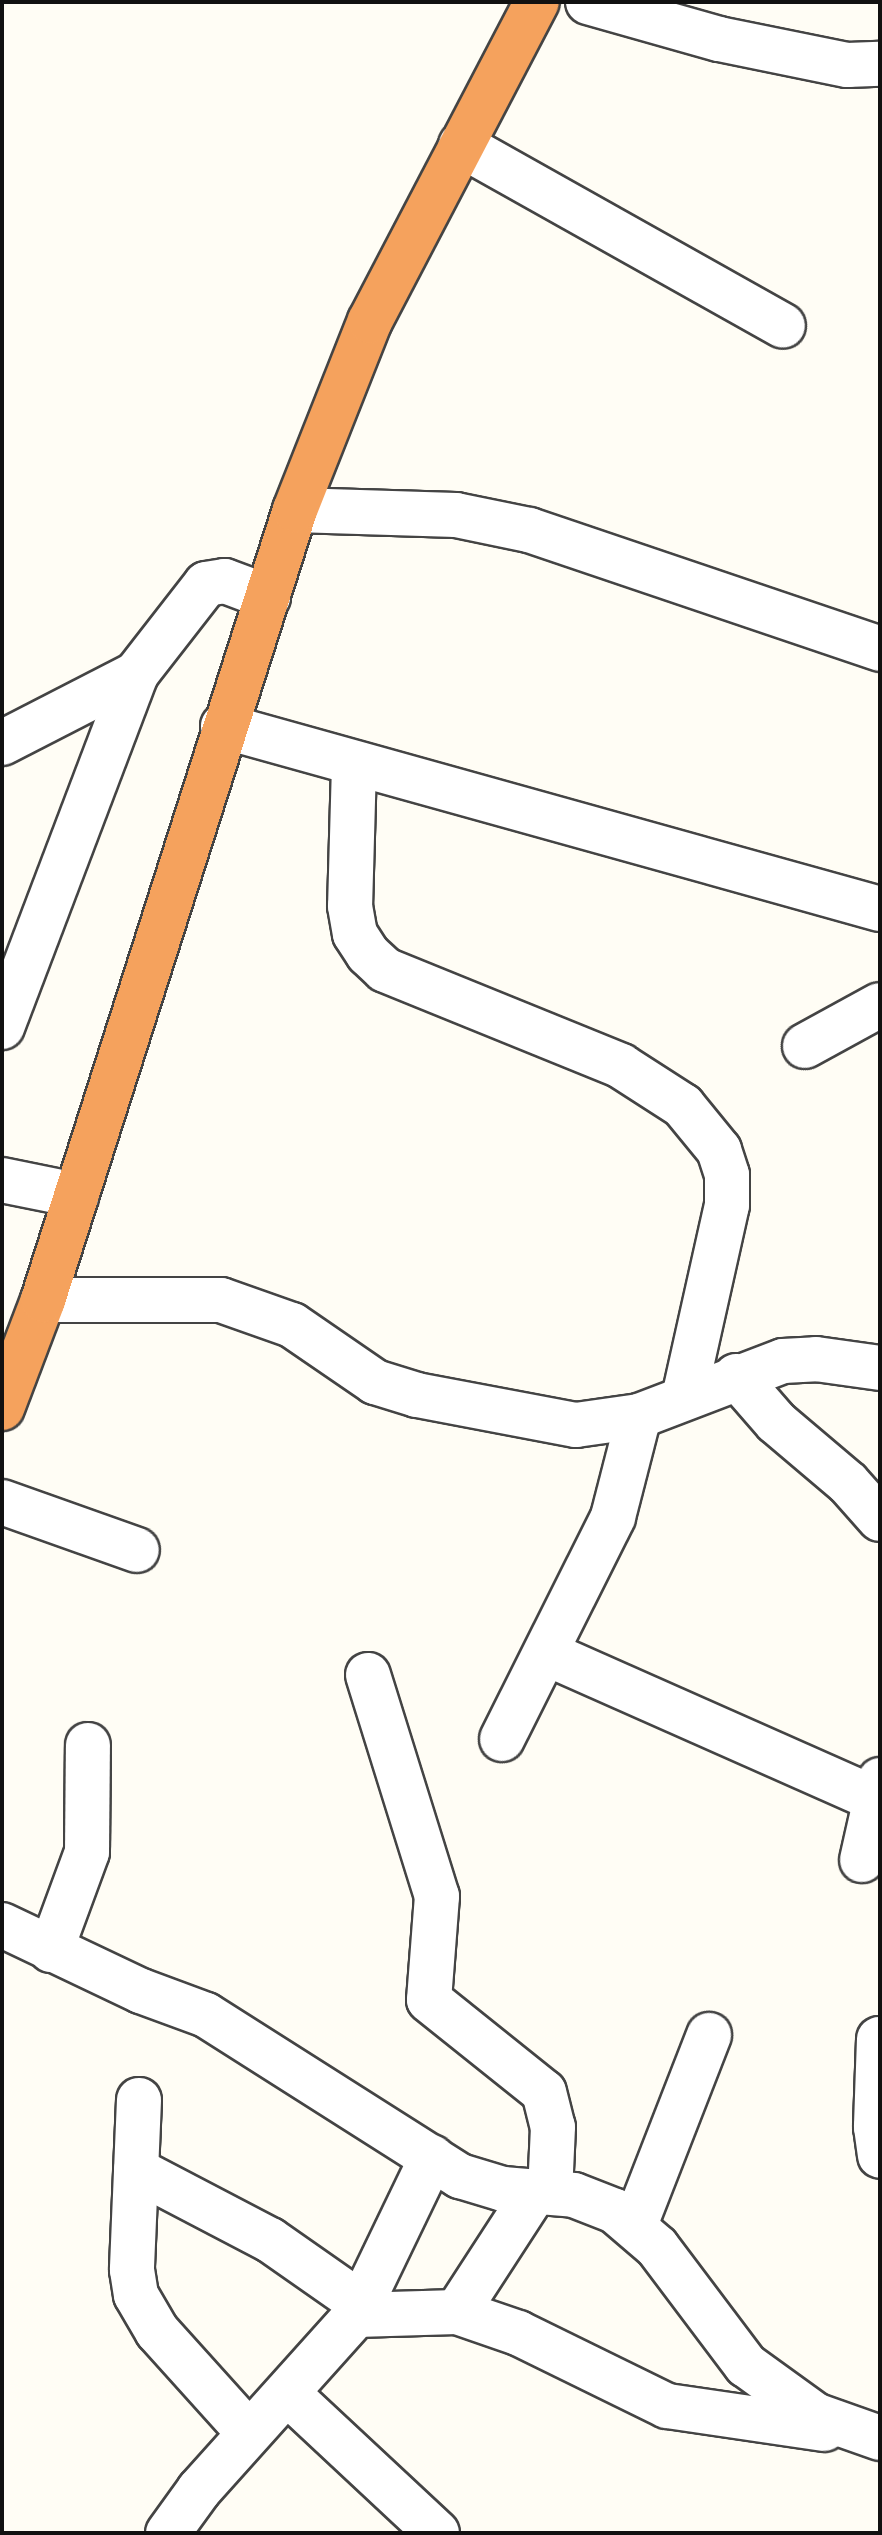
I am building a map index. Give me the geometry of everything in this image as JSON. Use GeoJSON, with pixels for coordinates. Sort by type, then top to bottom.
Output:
{"type":"FeatureCollection","features":[{"type":"Feature","properties":{"kind":"highway"},"geometry":{"type":"LineString","coordinates":[[2,1408],[43,1300],[223,726],[295,510],[370,321],[537,2]]}},
{"type":"Feature","properties":{"kind":"street"},"geometry":{"type":"LineString","coordinates":[[588,2],[705,36],[847,65],[880,64]]}},
{"type":"Feature","properties":{"kind":"street"},"geometry":{"type":"LineString","coordinates":[[461,145],[783,326]]}},
{"type":"Feature","properties":{"kind":"street"},"geometry":{"type":"LineString","coordinates":[[295,510],[456,515],[529,530],[880,649]]}},
{"type":"Feature","properties":{"kind":"street"},"geometry":{"type":"LineString","coordinates":[[2,1027],[136,674],[206,584],[225,581],[268,597]]}},
{"type":"Feature","properties":{"kind":"street"},"geometry":{"type":"LineString","coordinates":[[2,743],[136,674]]}},
{"type":"Feature","properties":{"kind":"street"},"geometry":{"type":"LineString","coordinates":[[223,726],[354,765],[880,909]]}},
{"type":"Feature","properties":{"kind":"street"},"geometry":{"type":"LineString","coordinates":[[354,765],[350,906],[355,934],[368,954],[385,970],[621,1066],[683,1106],[719,1150],[727,1175],[727,1205],[684,1397]]}},
{"type":"Feature","properties":{"kind":"street"},"geometry":{"type":"LineString","coordinates":[[805,1046],[880,1005]]}},
{"type":"Feature","properties":{"kind":"street"},"geometry":{"type":"LineString","coordinates":[[2,1180],[76,1195]]}},
{"type":"Feature","properties":{"kind":"street"},"geometry":{"type":"LineString","coordinates":[[43,1300],[221,1300],[292,1325],[375,1382],[417,1395],[576,1425],[639,1416],[736,1376],[783,1361],[816,1359],[880,1368]]}},
{"type":"Feature","properties":{"kind":"street"},"geometry":{"type":"LineString","coordinates":[[736,1376],[776,1422],[848,1483],[880,1519]]}},
{"type":"Feature","properties":{"kind":"street"},"geometry":{"type":"LineString","coordinates":[[502,1739],[613,1517],[639,1416]]}},
{"type":"Feature","properties":{"kind":"street"},"geometry":{"type":"LineString","coordinates":[[2,1502],[137,1550]]}},
{"type":"Feature","properties":{"kind":"street"},"geometry":{"type":"LineString","coordinates":[[546,1653],[878,1789],[862,1860]]}},
{"type":"Feature","properties":{"kind":"street"},"geometry":{"type":"LineString","coordinates":[[368,1675],[437,1896],[429,2000],[544,2092],[553,2127],[543,2192],[457,2312]]}},
{"type":"Feature","properties":{"kind":"street"},"geometry":{"type":"LineString","coordinates":[[51,1950],[87,1852],[88,1745]]}},
{"type":"Feature","properties":{"kind":"street"},"geometry":{"type":"LineString","coordinates":[[2,1925],[51,1950],[206,2015],[482,2185],[594,2200],[635,2225],[746,2365],[815,2415],[876,2437]]}},
{"type":"Feature","properties":{"kind":"street"},"geometry":{"type":"LineString","coordinates":[[635,2225],[709,2035]]}},
{"type":"Feature","properties":{"kind":"street"},"geometry":{"type":"LineString","coordinates":[[879,2039],[876,2127],[880,2156]]}},
{"type":"Feature","properties":{"kind":"street"},"geometry":{"type":"LineString","coordinates":[[139,2100],[136,2295],[157,2331],[249,2433]]}},
{"type":"Feature","properties":{"kind":"street"},"geometry":{"type":"LineString","coordinates":[[168,2533],[249,2433],[360,2310],[432,2157]]}},
{"type":"Feature","properties":{"kind":"street"},"geometry":{"type":"LineString","coordinates":[[136,2170],[270,2240],[360,2310],[457,2312],[518,2333],[667,2406],[876,2437]]}},
{"type":"Feature","properties":{"kind":"street"},"geometry":{"type":"LineString","coordinates":[[287,2393],[437,2533]]}}]}
